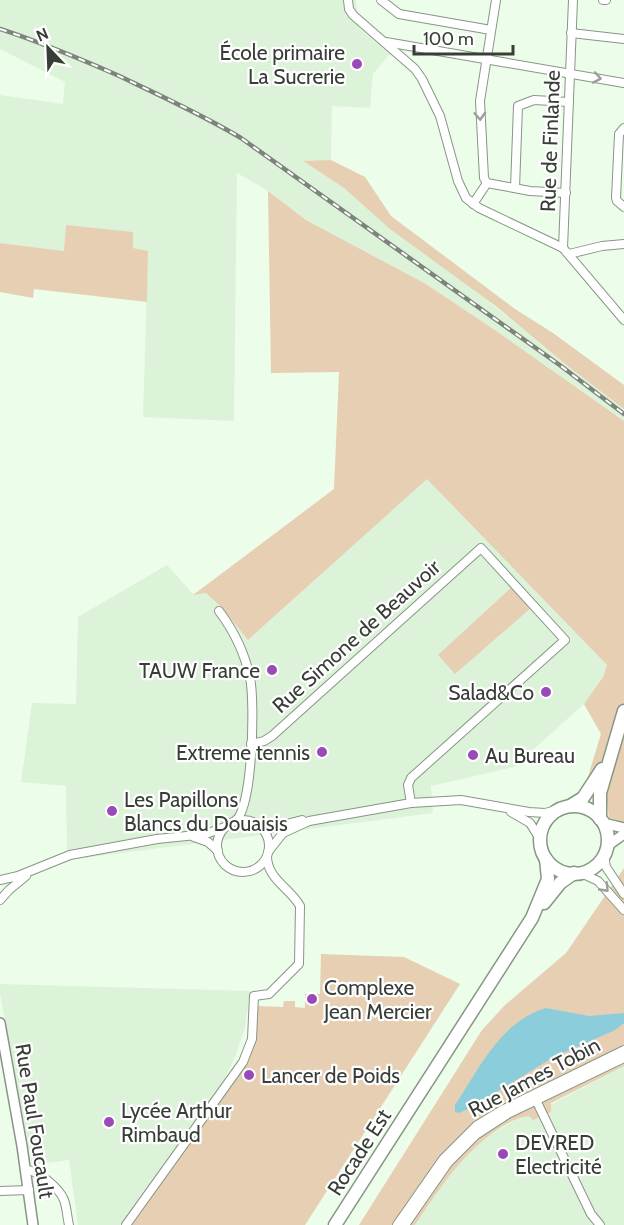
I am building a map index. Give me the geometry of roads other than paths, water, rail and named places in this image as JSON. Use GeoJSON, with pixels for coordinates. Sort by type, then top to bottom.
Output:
{"type":"FeatureCollection","features":[{"type":"Feature","properties":{"kind":"main road"},"geometry":{"type":"LineString","coordinates":[[613,744],[588,792],[570,806],[558,810],[544,824],[540,838],[542,849],[546,859],[560,870],[578,873],[594,866],[605,851],[607,834],[602,821],[599,796],[624,711]]}},
{"type":"Feature","properties":{"kind":"main road"},"geometry":{"type":"LineString","coordinates":[[570,806],[587,809],[602,821]]}},
{"type":"Feature","properties":{"kind":"main road","name":"Rocade Est"},"geometry":{"type":"LineString","coordinates":[[532,918],[548,879],[546,859]]}},
{"type":"Feature","properties":{"kind":"main road","name":"Rocade Est"},"geometry":{"type":"LineString","coordinates":[[335,1225],[532,918],[560,882],[578,873]]}},
{"type":"Feature","properties":{"kind":"street"},"geometry":{"type":"LineString","coordinates":[[348,0],[348,6],[353,15],[420,76],[440,116],[464,196],[473,204],[566,251],[624,320]]}},
{"type":"Feature","properties":{"kind":"street"},"geometry":{"type":"LineString","coordinates":[[381,0],[399,14],[491,30]]}},
{"type":"Feature","properties":{"kind":"street"},"geometry":{"type":"LineString","coordinates":[[487,183],[484,175],[479,104],[496,0]]}},
{"type":"Feature","properties":{"kind":"street","name":"Rue de Finlande"},"geometry":{"type":"LineString","coordinates":[[566,251],[573,0]]}},
{"type":"Feature","properties":{"kind":"street"},"geometry":{"type":"LineString","coordinates":[[571,33],[624,39]]}},
{"type":"Feature","properties":{"kind":"street"},"geometry":{"type":"LineString","coordinates":[[384,42],[624,83]]}},
{"type":"Feature","properties":{"kind":"street"},"geometry":{"type":"LineString","coordinates":[[515,188],[518,106],[534,100],[569,102]]}},
{"type":"Feature","properties":{"kind":"street"},"geometry":{"type":"LineString","coordinates":[[624,128],[619,134],[616,198],[624,207]]}},
{"type":"Feature","properties":{"kind":"street"},"geometry":{"type":"LineString","coordinates":[[473,204],[487,183]]}},
{"type":"Feature","properties":{"kind":"street"},"geometry":{"type":"LineString","coordinates":[[487,183],[530,191],[566,193]]}},
{"type":"Feature","properties":{"kind":"street"},"geometry":{"type":"LineString","coordinates":[[566,251],[624,244]]}},
{"type":"Feature","properties":{"kind":"street","name":"Rue Simone de Beauvoir"},"geometry":{"type":"LineString","coordinates":[[251,744],[264,741],[272,736],[482,548],[565,640],[411,778],[408,785],[411,803]]}},
{"type":"Feature","properties":{"kind":"street"},"geometry":{"type":"LineString","coordinates":[[0,880],[70,855],[209,833],[235,821],[243,812],[254,712],[250,678],[238,643],[219,611]]}},
{"type":"Feature","properties":{"kind":"street"},"geometry":{"type":"LineString","coordinates":[[126,1225],[243,1062],[252,1039],[255,996],[269,994],[299,964],[300,906],[270,870],[267,854],[268,840],[250,816],[246,798]]}},
{"type":"Feature","properties":{"kind":"street"},"geometry":{"type":"LineString","coordinates":[[235,821],[246,820],[271,828],[308,819],[411,803],[461,800],[538,813],[558,810]]}},
{"type":"Feature","properties":{"kind":"street"},"geometry":{"type":"LineString","coordinates":[[499,807],[526,819],[535,827],[540,838]]}},
{"type":"Feature","properties":{"kind":"street"},"geometry":{"type":"LineString","coordinates":[[248,871],[259,866],[283,834],[302,823],[322,817]]}},
{"type":"Feature","properties":{"kind":"street"},"geometry":{"type":"LineString","coordinates":[[602,821],[624,828]]}},
{"type":"Feature","properties":{"kind":"street"},"geometry":{"type":"LineString","coordinates":[[225,827],[219,836],[218,851],[222,861],[228,867],[239,871],[263,872],[278,882]]}},
{"type":"Feature","properties":{"kind":"street"},"geometry":{"type":"LineString","coordinates":[[624,834],[605,851],[606,867],[624,894]]}},
{"type":"Feature","properties":{"kind":"street"},"geometry":{"type":"LineString","coordinates":[[186,836],[204,840],[218,851]]}},
{"type":"Feature","properties":{"kind":"street"},"geometry":{"type":"LineString","coordinates":[[0,900],[12,886],[37,868]]}},
{"type":"Feature","properties":{"kind":"street"},"geometry":{"type":"LineString","coordinates":[[578,873],[598,881],[624,910]]}},
{"type":"Feature","properties":{"kind":"street","name":"Rue Paul Foucault"},"geometry":{"type":"LineString","coordinates":[[0,1024],[4,1064],[26,1170],[33,1225]]}},
{"type":"Feature","properties":{"kind":"street","name":"Rue James Tobin"},"geometry":{"type":"LineString","coordinates":[[405,1225],[444,1167],[471,1138],[534,1097],[624,1050]]}},
{"type":"Feature","properties":{"kind":"street","name":"Rue James Tobin"},"geometry":{"type":"LineString","coordinates":[[397,1225],[439,1163],[460,1140],[492,1115],[624,1058]]}},
{"type":"Feature","properties":{"kind":"street"},"geometry":{"type":"LineString","coordinates":[[534,1097],[591,1214],[600,1225]]}},
{"type":"Feature","properties":{"kind":"street"},"geometry":{"type":"LineString","coordinates":[[26,1170],[33,1171],[59,1191],[64,1200],[69,1225]]}},
{"type":"Feature","properties":{"kind":"street"},"geometry":{"type":"LineString","coordinates":[[0,1191],[29,1190]]}},
{"type":"Feature","properties":{"kind":"street"},"geometry":{"type":"LineString","coordinates":[[590,1225],[591,1214]]}},
{"type":"Feature","properties":{"kind":"water"},"geometry":{"type":"Polygon","coordinates":[[[546,1008],[589,1016],[624,1013],[624,1023],[615,1030],[552,1058],[472,1107],[459,1113],[455,1112],[455,1105],[473,1076],[504,1035],[530,1014],[546,1008]]]}},
{"type":"Feature","properties":{"kind":"railway"},"geometry":{"type":"LineString","coordinates":[[0,29],[59,50],[117,75],[241,138],[561,366],[624,414]]}},
{"type":"Feature","properties":{"kind":"place","name":"École primaire La Sucrerie"},"geometry":{"type":"Point","coordinates":[357,64]}},
{"type":"Feature","properties":{"kind":"place","name":"TAUW France"},"geometry":{"type":"Point","coordinates":[272,670]}},
{"type":"Feature","properties":{"kind":"place","name":"Salad&Co"},"geometry":{"type":"Point","coordinates":[546,692]}},
{"type":"Feature","properties":{"kind":"place","name":"Extreme tennis"},"geometry":{"type":"Point","coordinates":[322,752]}},
{"type":"Feature","properties":{"kind":"place","name":"Au Bureau"},"geometry":{"type":"Point","coordinates":[473,755]}},
{"type":"Feature","properties":{"kind":"place","name":"Les Papillons Blancs du Douaisis"},"geometry":{"type":"Point","coordinates":[112,811]}},
{"type":"Feature","properties":{"kind":"place","name":"Complexe Jean Mercier"},"geometry":{"type":"Point","coordinates":[312,999]}},
{"type":"Feature","properties":{"kind":"place","name":"Lancer de Poids"},"geometry":{"type":"Point","coordinates":[249,1075]}},
{"type":"Feature","properties":{"kind":"place","name":"Lycée Arthur Rimbaud"},"geometry":{"type":"Point","coordinates":[109,1122]}},
{"type":"Feature","properties":{"kind":"place","name":"DEVRED Electricité"},"geometry":{"type":"Point","coordinates":[503,1154]}}]}
